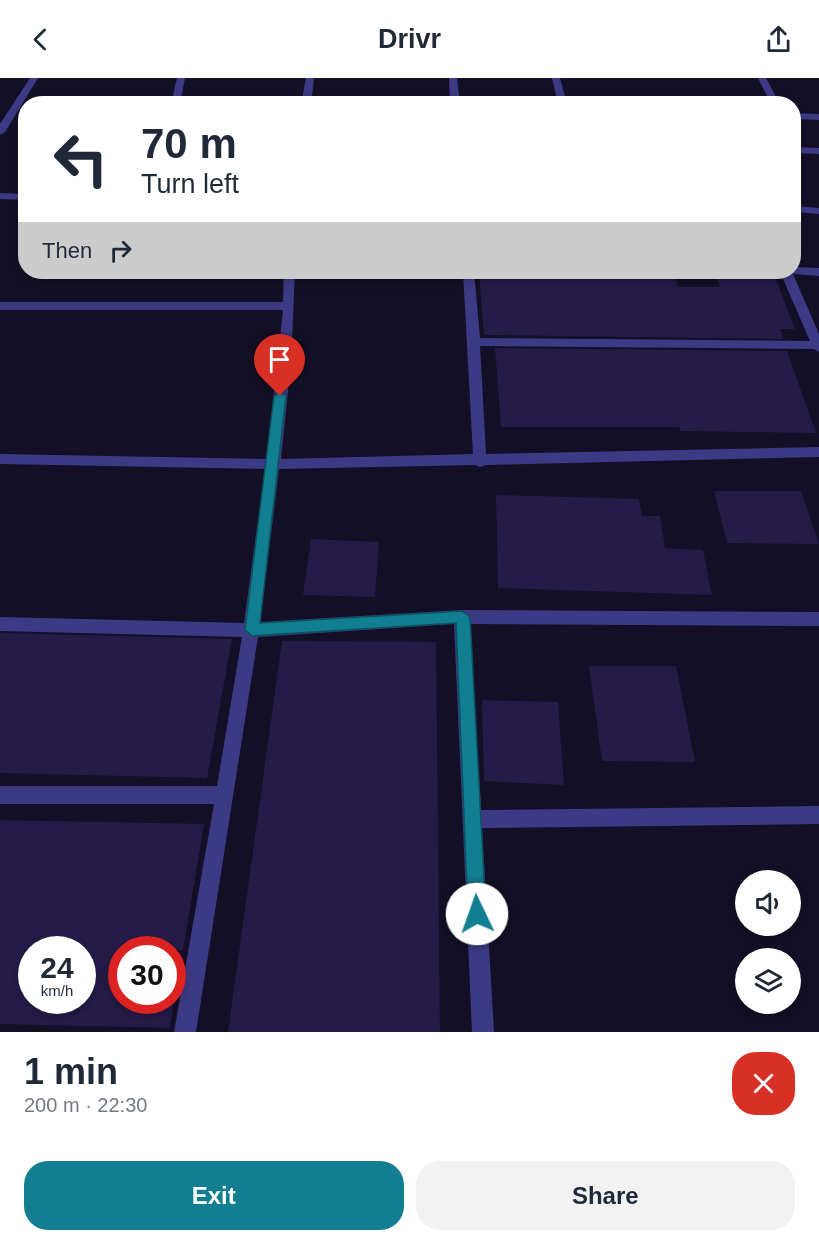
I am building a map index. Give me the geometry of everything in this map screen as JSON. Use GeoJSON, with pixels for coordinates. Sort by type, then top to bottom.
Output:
{"type":"FeatureCollection","features":[{"type":"Feature","properties":{"kind":"street"},"geometry":{"type":"LineString","coordinates":[[23,96],[34,78]]}},
{"type":"Feature","properties":{"kind":"street"},"geometry":{"type":"LineString","coordinates":[[177,96],[181,78]]}},
{"type":"Feature","properties":{"kind":"street"},"geometry":{"type":"LineString","coordinates":[[307,96],[310,78]]}},
{"type":"Feature","properties":{"kind":"street"},"geometry":{"type":"LineString","coordinates":[[453,78],[454,96]]}},
{"type":"Feature","properties":{"kind":"street"},"geometry":{"type":"LineString","coordinates":[[556,78],[561,96]]}},
{"type":"Feature","properties":{"kind":"street"},"geometry":{"type":"LineString","coordinates":[[762,78],[772,96]]}},
{"type":"Feature","properties":{"kind":"street"},"geometry":{"type":"LineString","coordinates":[[0,132],[18,103]]}},
{"type":"Feature","properties":{"kind":"street"},"geometry":{"type":"LineString","coordinates":[[801,116],[819,117]]}},
{"type":"Feature","properties":{"kind":"street"},"geometry":{"type":"LineString","coordinates":[[801,150],[819,151]]}},
{"type":"Feature","properties":{"kind":"street"},"geometry":{"type":"LineString","coordinates":[[0,196],[18,197]]}},
{"type":"Feature","properties":{"kind":"street"},"geometry":{"type":"LineString","coordinates":[[801,210],[819,212]]}},
{"type":"Feature","properties":{"kind":"street"},"geometry":{"type":"LineString","coordinates":[[801,271],[819,272]]}},
{"type":"Feature","properties":{"kind":"street"},"geometry":{"type":"LineString","coordinates":[[185,1032],[252,630],[273,464],[290,279]]}},
{"type":"Feature","properties":{"kind":"street"},"geometry":{"type":"LineString","coordinates":[[469,279],[480,462]]}},
{"type":"Feature","properties":{"kind":"street"},"geometry":{"type":"LineString","coordinates":[[474,342],[818,346],[806,304],[790,279]]}},
{"type":"Feature","properties":{"kind":"street"},"geometry":{"type":"LineString","coordinates":[[0,306],[289,306]]}},
{"type":"Feature","properties":{"kind":"street"},"geometry":{"type":"LineString","coordinates":[[0,459],[273,464],[480,462],[819,452]]}},
{"type":"Feature","properties":{"kind":"street"},"geometry":{"type":"LineString","coordinates":[[462,617],[483,1032]]}},
{"type":"Feature","properties":{"kind":"street"},"geometry":{"type":"LineString","coordinates":[[0,624],[252,630],[462,617],[819,619]]}},
{"type":"Feature","properties":{"kind":"street"},"geometry":{"type":"LineString","coordinates":[[0,795],[224,795]]}},
{"type":"Feature","properties":{"kind":"street"},"geometry":{"type":"LineString","coordinates":[[472,819],[819,815]]}},
{"type":"Feature","properties":{"kind":"building"},"geometry":{"type":"Polygon","coordinates":[[[480,279],[675,279],[678,287],[720,287],[717,279],[776,279],[795,329],[780,329],[783,339],[484,335],[480,279]]]}},
{"type":"Feature","properties":{"kind":"building"},"geometry":{"type":"Polygon","coordinates":[[[495,348],[787,351],[816,433],[680,431],[679,427],[501,427],[495,348]]]}},
{"type":"Feature","properties":{"kind":"building"},"geometry":{"type":"Polygon","coordinates":[[[714,491],[801,491],[819,544],[727,543],[714,491]]]}},
{"type":"Feature","properties":{"kind":"building"},"geometry":{"type":"Polygon","coordinates":[[[496,495],[639,499],[642,516],[660,516],[665,548],[703,550],[712,595],[498,588],[496,495]]]}},
{"type":"Feature","properties":{"kind":"building"},"geometry":{"type":"Polygon","coordinates":[[[311,539],[379,542],[375,597],[303,595],[311,539]]]}},
{"type":"Feature","properties":{"kind":"building"},"geometry":{"type":"Polygon","coordinates":[[[0,633],[232,639],[207,778],[0,773],[0,633]]]}},
{"type":"Feature","properties":{"kind":"building"},"geometry":{"type":"Polygon","coordinates":[[[282,641],[436,642],[440,1032],[228,1032],[282,641]]]}},
{"type":"Feature","properties":{"kind":"building"},"geometry":{"type":"Polygon","coordinates":[[[589,666],[676,666],[695,762],[602,761],[589,666]]]}},
{"type":"Feature","properties":{"kind":"building"},"geometry":{"type":"Polygon","coordinates":[[[482,700],[558,702],[564,785],[484,781],[482,700]]]}},
{"type":"Feature","properties":{"kind":"building"},"geometry":{"type":"Polygon","coordinates":[[[0,820],[204,824],[185,936],[108,936],[108,1014],[172,1014],[170,1028],[0,1024],[0,820]]]}},
{"type":"Feature","properties":{"kind":"route"},"geometry":{"type":"LineString","coordinates":[[280,396],[252,630],[462,617],[477,914]]}}]}
